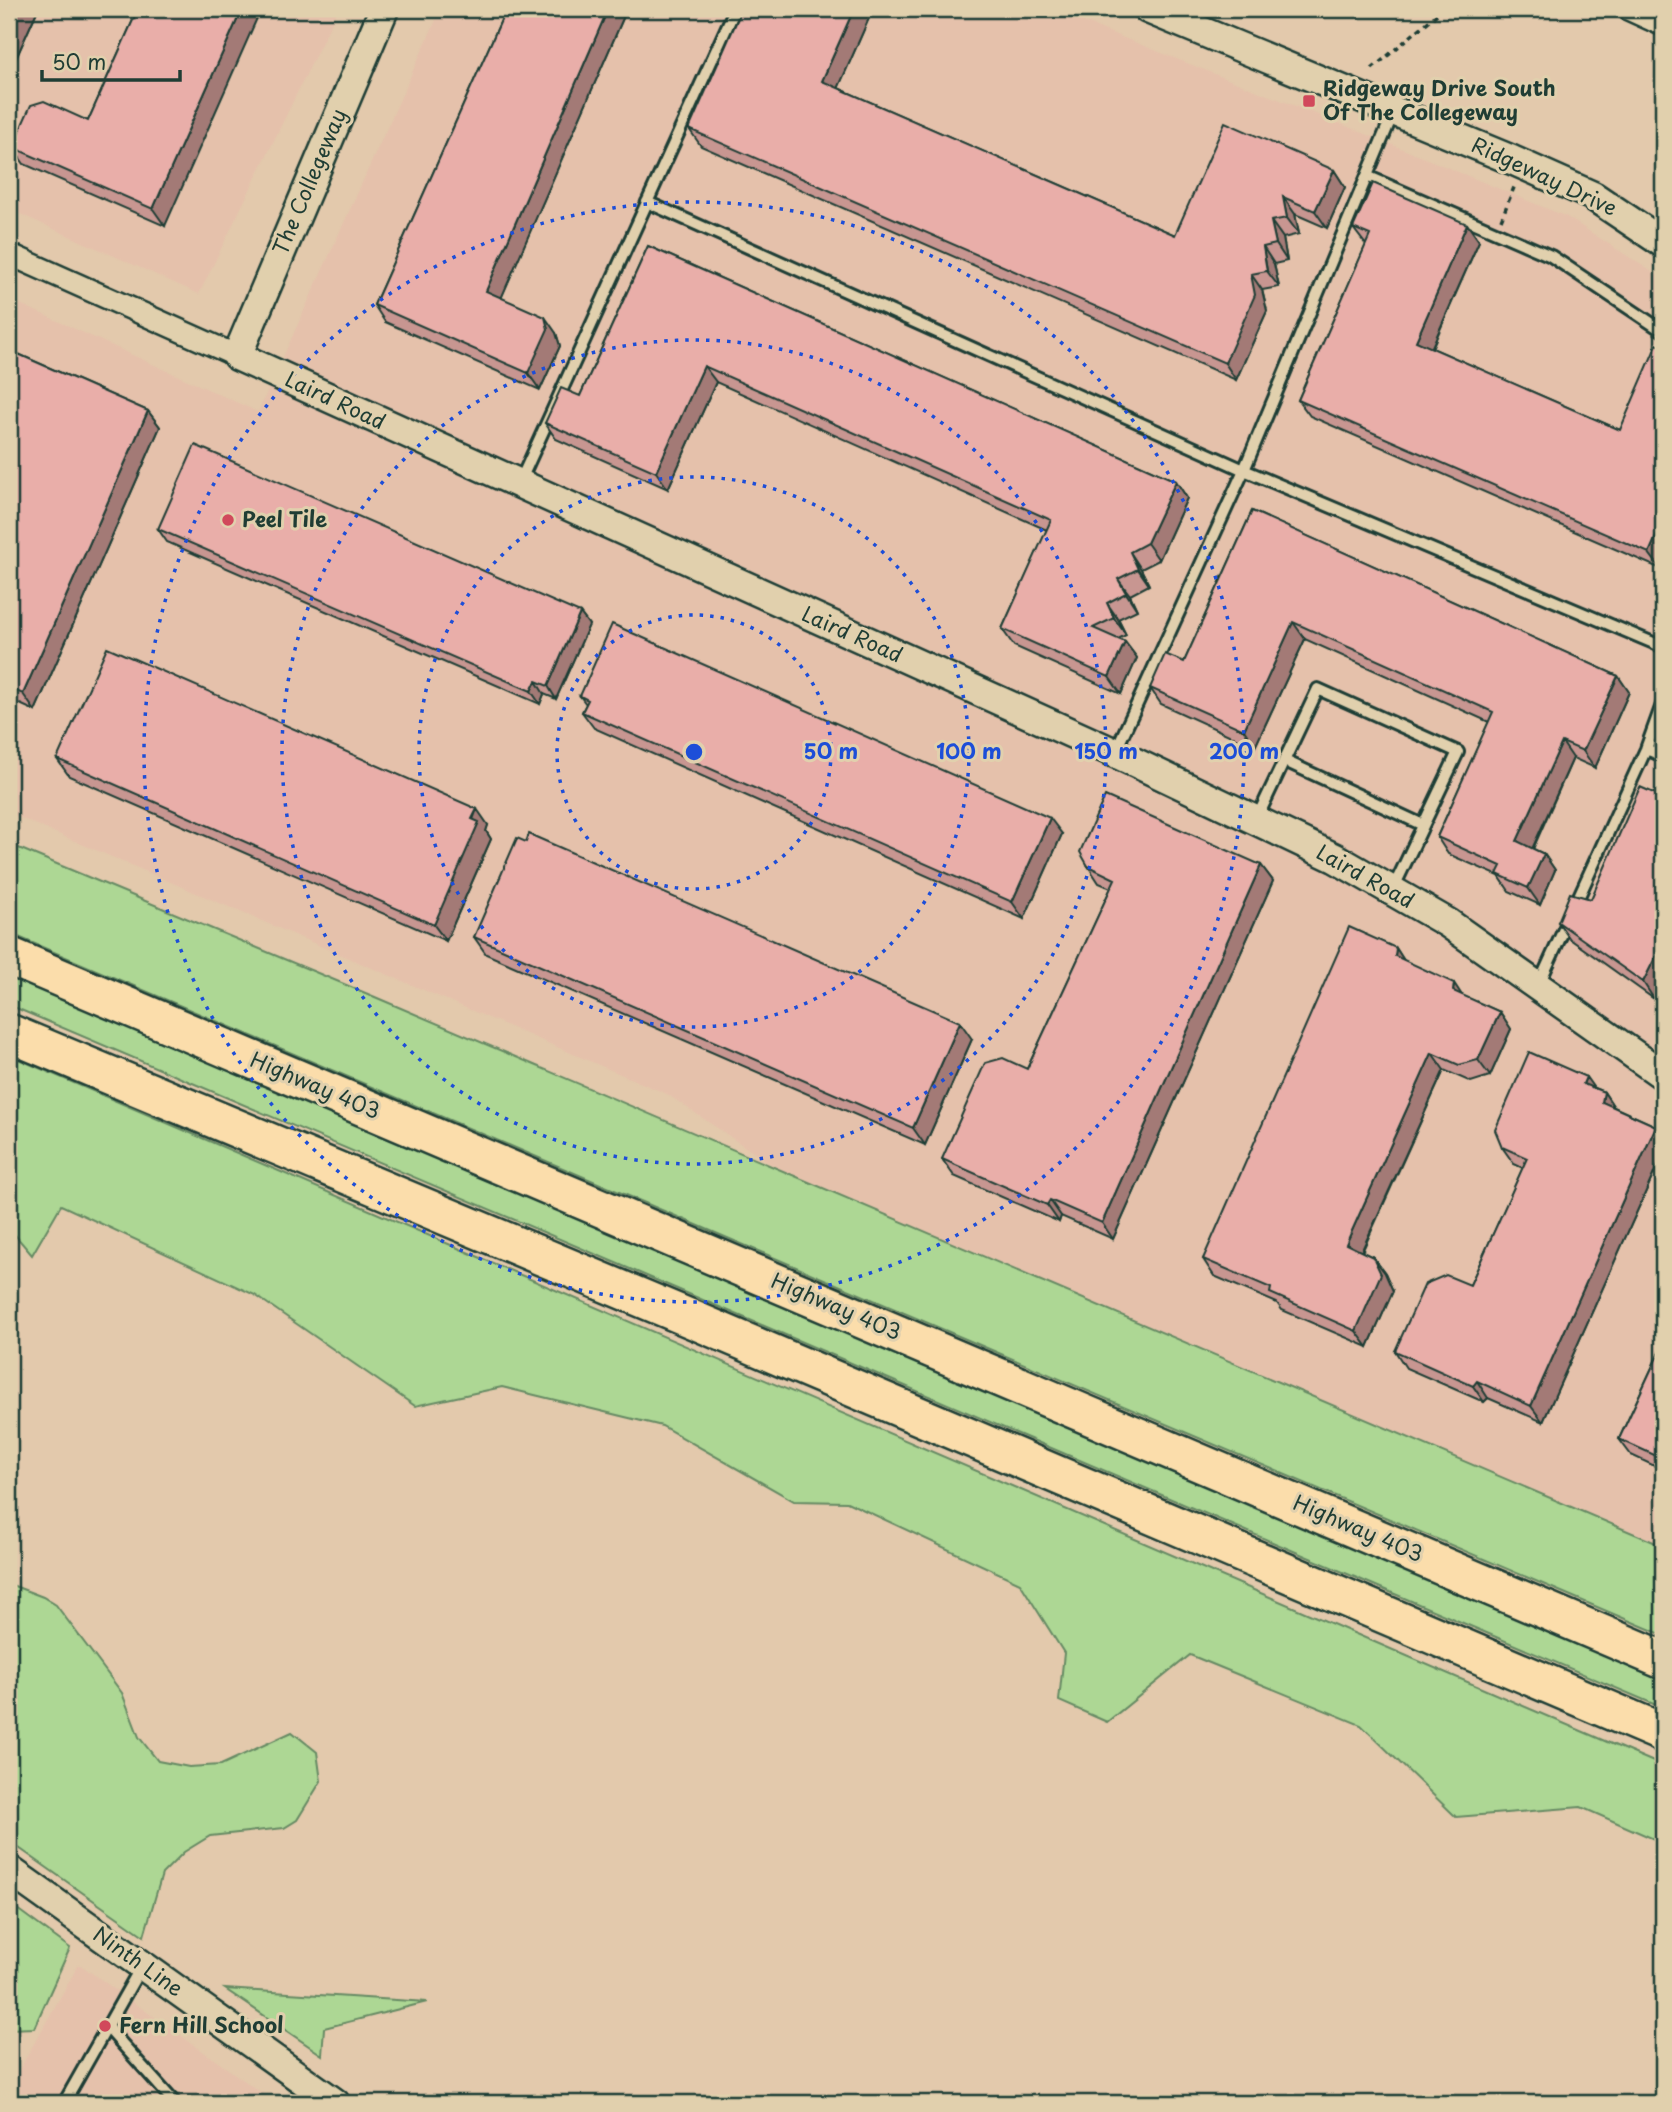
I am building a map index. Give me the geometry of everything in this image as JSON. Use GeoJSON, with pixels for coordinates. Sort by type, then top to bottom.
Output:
{"type":"FeatureCollection","features":[{"type":"Feature","properties":{"kind":"highway","name":"Highway 403"},"geometry":{"type":"LineString","coordinates":[[9,956],[1663,1660]]}},
{"type":"Feature","properties":{"kind":"highway"},"geometry":{"type":"LineString","coordinates":[[9,1033],[701,1323],[1663,1733]]}},
{"type":"Feature","properties":{"kind":"street","name":"The Collegeway"},"geometry":{"type":"LineString","coordinates":[[237,356],[384,9]]}},
{"type":"Feature","properties":{"kind":"street","name":"Ridgeway Drive"},"geometry":{"type":"LineString","coordinates":[[1148,9],[1593,196],[1663,243]]}},
{"type":"Feature","properties":{"kind":"street"},"geometry":{"type":"LineString","coordinates":[[1628,9],[1663,25]]}},
{"type":"Feature","properties":{"kind":"street","name":"Laird Road"},"geometry":{"type":"LineString","coordinates":[[9,254],[1115,754],[1335,858],[1448,923],[1662,1072]]}},
{"type":"Feature","properties":{"kind":"street","name":"Ninth Line"},"geometry":{"type":"LineString","coordinates":[[9,1870],[335,2103]]}},
{"type":"Feature","properties":{"kind":"lane"},"geometry":{"type":"LineString","coordinates":[[519,485],[735,9]]}},
{"type":"Feature","properties":{"kind":"lane"},"geometry":{"type":"LineString","coordinates":[[1115,754],[1244,470],[1394,111]]}},
{"type":"Feature","properties":{"kind":"lane"},"geometry":{"type":"LineString","coordinates":[[1367,176],[1551,256],[1663,331]]}},
{"type":"Feature","properties":{"kind":"lane"},"geometry":{"type":"LineString","coordinates":[[647,202],[1244,470],[1663,647]]}},
{"type":"Feature","properties":{"kind":"lane"},"geometry":{"type":"LineString","coordinates":[[1256,820],[1318,689],[1458,752],[1392,891]]}},
{"type":"Feature","properties":{"kind":"lane"},"geometry":{"type":"LineString","coordinates":[[1538,986],[1646,749],[1663,702]]}},
{"type":"Feature","properties":{"kind":"lane"},"geometry":{"type":"LineString","coordinates":[[1646,749],[1663,756]]}},
{"type":"Feature","properties":{"kind":"lane"},"geometry":{"type":"LineString","coordinates":[[1285,761],[1423,825]]}},
{"type":"Feature","properties":{"kind":"lane"},"geometry":{"type":"LineString","coordinates":[[64,2103],[142,1964]]}},
{"type":"Feature","properties":{"kind":"lane"},"geometry":{"type":"LineString","coordinates":[[107,2027],[175,2103]]}},
{"type":"Feature","properties":{"kind":"path"},"geometry":{"type":"LineString","coordinates":[[1372,69],[1443,9]]}},
{"type":"Feature","properties":{"kind":"path"},"geometry":{"type":"LineString","coordinates":[[1497,232],[1524,165]]}},
{"type":"Feature","properties":{"kind":"shaded area"},"geometry":{"type":"Polygon","coordinates":[[[9,9],[338,9],[199,294],[9,209],[9,9]]]}},
{"type":"Feature","properties":{"kind":"shaded area"},"geometry":{"type":"Polygon","coordinates":[[[441,9],[1051,9],[1567,217],[1663,279],[1663,1546],[778,1169],[667,1094],[9,813],[9,299],[258,412],[441,9]]]}},
{"type":"Feature","properties":{"kind":"shaded area","name":"Fern Hill School"},"geometry":{"type":"Polygon","coordinates":[[[79,1964],[276,2103],[9,2103],[9,2088],[79,1964]]]}},
{"type":"Feature","properties":{"kind":"green space"},"geometry":{"type":"Polygon","coordinates":[[[9,844],[375,997],[1663,1546],[1663,1635],[9,933],[9,844]]]}},
{"type":"Feature","properties":{"kind":"green space"},"geometry":{"type":"Polygon","coordinates":[[[9,972],[1663,1674],[1663,1708],[9,1005],[9,972]]]}},
{"type":"Feature","properties":{"kind":"green space"},"geometry":{"type":"Polygon","coordinates":[[[9,1055],[1663,1766],[1663,1843],[1581,1807],[1456,1817],[1361,1725],[1190,1655],[1107,1722],[1059,1701],[1064,1653],[1020,1583],[847,1502],[794,1501],[662,1426],[502,1387],[415,1406],[255,1295],[61,1205],[32,1255],[9,1228],[9,1055]]]}},
{"type":"Feature","properties":{"kind":"green space"},"geometry":{"type":"Polygon","coordinates":[[[9,1584],[56,1605],[122,1693],[139,1737],[158,1761],[189,1767],[221,1765],[292,1732],[317,1752],[321,1781],[297,1820],[284,1828],[210,1836],[184,1852],[162,1874],[144,1936],[9,1841],[9,1584]]]}},
{"type":"Feature","properties":{"kind":"green space"},"geometry":{"type":"Polygon","coordinates":[[[9,1903],[70,1948],[34,2028],[9,2029],[9,1903]]]}},
{"type":"Feature","properties":{"kind":"green space"},"geometry":{"type":"Polygon","coordinates":[[[225,1989],[427,2002],[324,2028],[322,2055],[225,1989]]]}},
{"type":"Feature","properties":{"kind":"building"},"geometry":{"type":"Polygon","coordinates":[[[9,9],[19,9],[9,31],[9,9]]]}},
{"type":"Feature","properties":{"kind":"building"},"geometry":{"type":"Polygon","coordinates":[[[138,9],[242,9],[153,209],[12,147],[31,105],[44,101],[88,121],[138,9]]]}},
{"type":"Feature","properties":{"kind":"building"},"geometry":{"type":"Polygon","coordinates":[[[506,9],[608,9],[486,291],[545,317],[548,329],[528,373],[374,305],[506,9]]]}},
{"type":"Feature","properties":{"kind":"building"},"geometry":{"type":"Polygon","coordinates":[[[742,9],[854,9],[822,81],[1175,235],[1225,122],[1334,170],[1315,211],[1283,197],[1287,218],[1271,221],[1276,244],[1263,247],[1267,271],[1251,274],[1255,295],[1225,363],[689,129],[742,9]]]}},
{"type":"Feature","properties":{"kind":"building"},"geometry":{"type":"Polygon","coordinates":[[[1373,183],[1467,224],[1416,341],[1620,430],[1657,344],[1663,347],[1663,521],[1649,553],[1298,400],[1370,235],[1353,228],[1373,183]]]}},
{"type":"Feature","properties":{"kind":"building"},"geometry":{"type":"Polygon","coordinates":[[[648,246],[1176,481],[1147,543],[1130,552],[1138,569],[1118,579],[1126,593],[1107,603],[1114,618],[1093,628],[1125,642],[1109,677],[1002,629],[1051,520],[704,366],[656,472],[545,423],[561,388],[580,396],[648,246]]]}},
{"type":"Feature","properties":{"kind":"building"},"geometry":{"type":"Polygon","coordinates":[[[9,350],[148,411],[23,694],[9,688],[9,350]]]}},
{"type":"Feature","properties":{"kind":"building"},"geometry":{"type":"Polygon","coordinates":[[[195,445],[580,613],[548,686],[536,681],[531,691],[158,529],[195,445]]]}},
{"type":"Feature","properties":{"kind":"building"},"geometry":{"type":"Polygon","coordinates":[[[1252,511],[1618,676],[1583,751],[1562,742],[1517,841],[1544,854],[1528,888],[1497,874],[1501,866],[1437,837],[1493,712],[1293,622],[1244,730],[1150,688],[1165,654],[1184,662],[1252,511]]]}},
{"type":"Feature","properties":{"kind":"building"},"geometry":{"type":"Polygon","coordinates":[[[612,624],[1050,818],[1012,902],[582,712],[588,700],[580,696],[612,624]]]}},
{"type":"Feature","properties":{"kind":"building"},"geometry":{"type":"Polygon","coordinates":[[[107,647],[477,809],[472,819],[479,822],[434,925],[57,759],[107,647]]]}},
{"type":"Feature","properties":{"kind":"building"},"geometry":{"type":"Polygon","coordinates":[[[1640,787],[1663,797],[1663,942],[1643,982],[1558,922],[1570,893],[1591,899],[1640,787]]]}},
{"type":"Feature","properties":{"kind":"building"},"geometry":{"type":"Polygon","coordinates":[[[1105,796],[1261,865],[1102,1223],[1050,1200],[1047,1205],[942,1159],[985,1063],[1003,1058],[1027,1069],[1115,879],[1088,866],[1080,852],[1105,796]]]}},
{"type":"Feature","properties":{"kind":"building"},"geometry":{"type":"Polygon","coordinates":[[[529,834],[960,1022],[913,1128],[474,937],[517,838],[526,842],[529,834]]]}},
{"type":"Feature","properties":{"kind":"building"},"geometry":{"type":"Polygon","coordinates":[[[1349,927],[1396,948],[1395,956],[1454,983],[1453,991],[1500,1012],[1478,1060],[1459,1065],[1432,1053],[1346,1244],[1373,1257],[1381,1274],[1356,1331],[1270,1293],[1271,1288],[1203,1259],[1349,927]]]}},
{"type":"Feature","properties":{"kind":"building"},"geometry":{"type":"Polygon","coordinates":[[[1529,1052],[1586,1077],[1583,1084],[1604,1092],[1602,1102],[1656,1126],[1531,1406],[1477,1381],[1473,1386],[1395,1351],[1425,1284],[1446,1275],[1470,1285],[1527,1158],[1502,1147],[1495,1130],[1529,1052]]]}},
{"type":"Feature","properties":{"kind":"building"},"geometry":{"type":"Polygon","coordinates":[[[1663,1344],[1663,1459],[1619,1439],[1663,1344]]]}},
{"type":"Feature","properties":{"kind":"place","name":"Ridgeway Drive South Of The Collegeway"},"geometry":{"type":"Point","coordinates":[1309,101]}},
{"type":"Feature","properties":{"kind":"place","name":"Peel Tile"},"geometry":{"type":"Point","coordinates":[228,520]}},
{"type":"Feature","properties":{"kind":"place","name":"Fern Hill School"},"geometry":{"type":"Point","coordinates":[105,2026]}}]}
